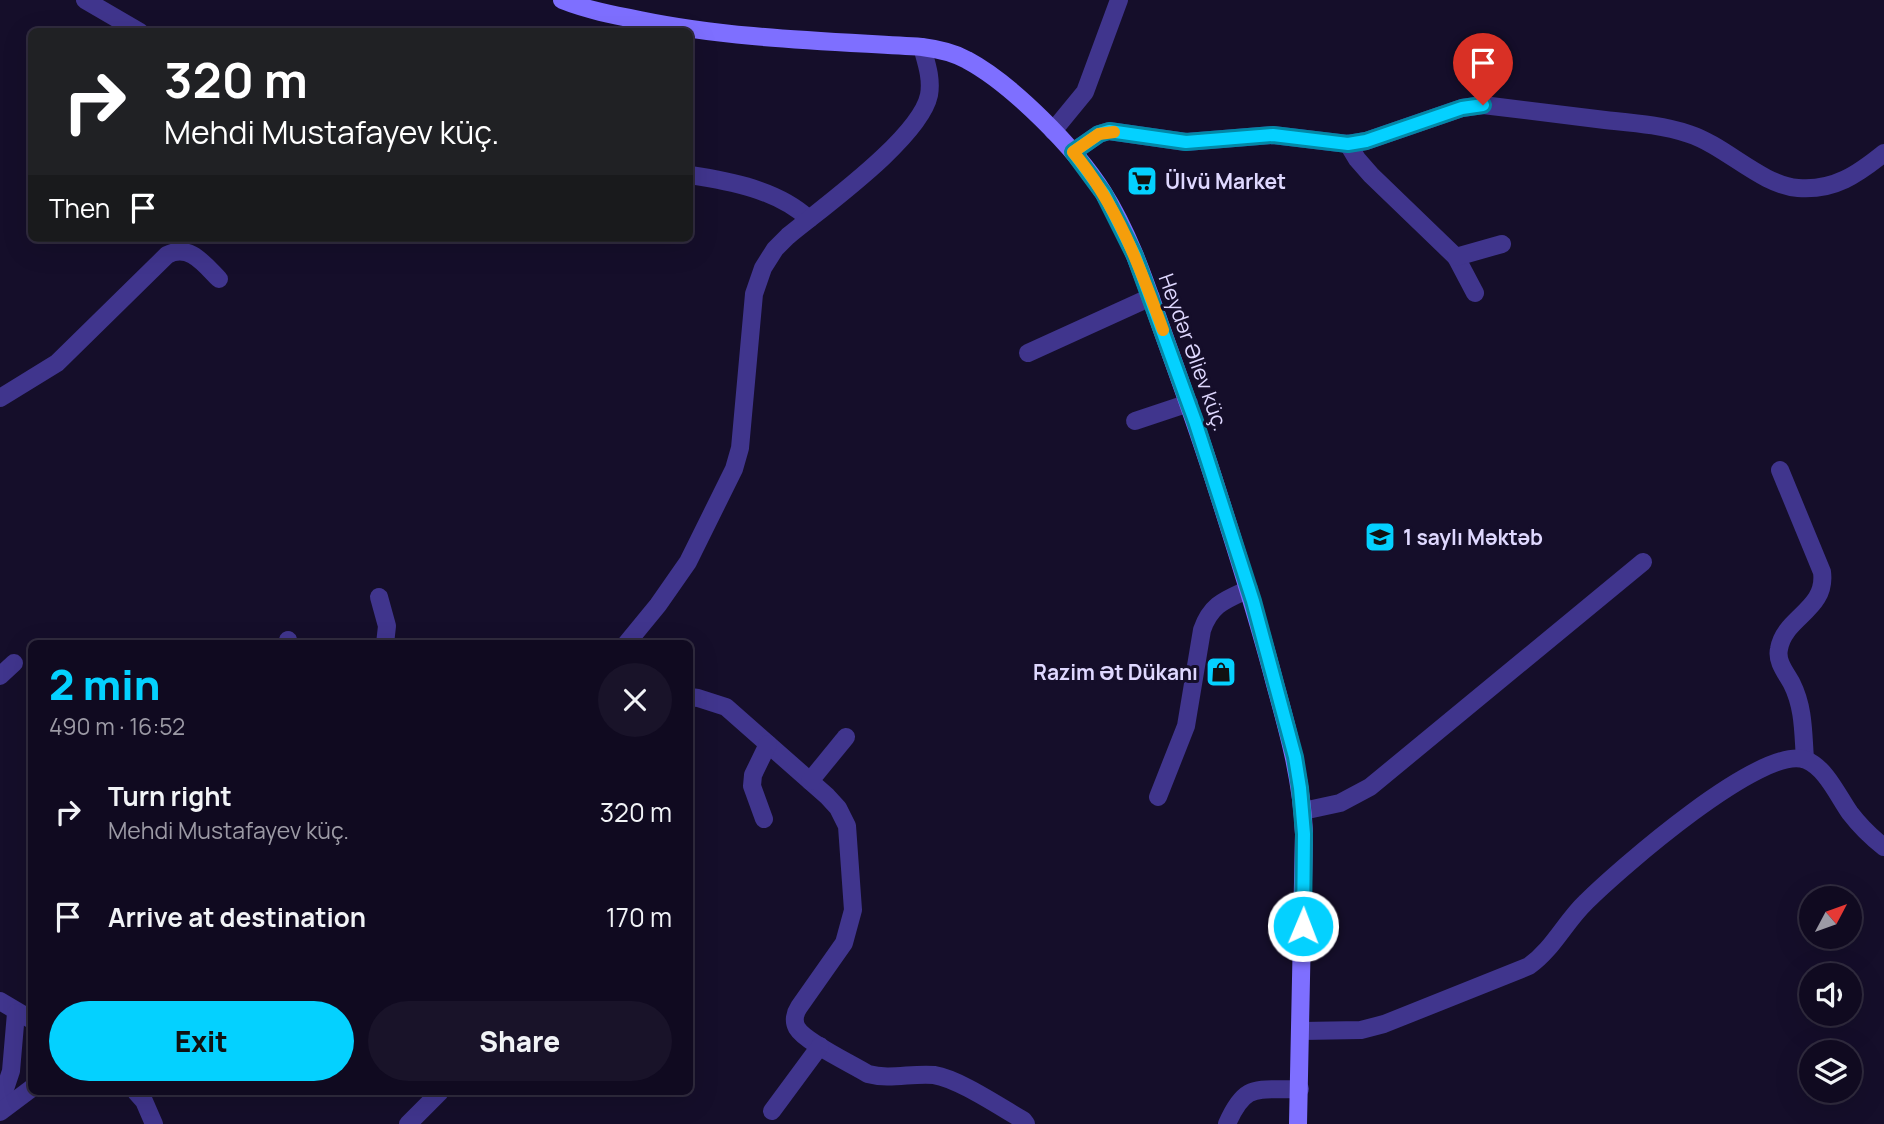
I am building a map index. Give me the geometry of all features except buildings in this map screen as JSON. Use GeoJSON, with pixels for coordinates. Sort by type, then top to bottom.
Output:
{"type":"FeatureCollection","features":[{"type":"Feature","properties":{"kind":"main road","name":"Heydər Əliev küç."},"geometry":{"type":"LineString","coordinates":[[562,0],[596,5],[682,28]]}},
{"type":"Feature","properties":{"kind":"main road","name":"Heydər Əliev küç."},"geometry":{"type":"LineString","coordinates":[[693,30],[946,51],[968,60],[1053,131],[1073,152],[1104,194],[1123,229],[1151,297],[1188,403],[1249,589],[1295,757],[1303,811],[1302,1031],[1298,1124]]}},
{"type":"Feature","properties":{"kind":"street"},"geometry":{"type":"LineString","coordinates":[[85,0],[133,28]]}},
{"type":"Feature","properties":{"kind":"street"},"geometry":{"type":"LineString","coordinates":[[1053,131],[1085,92],[1119,0]]}},
{"type":"Feature","properties":{"kind":"street"},"geometry":{"type":"LineString","coordinates":[[629,640],[688,562],[734,469],[740,448],[754,294],[763,268],[775,249],[883,158],[923,111],[929,95],[929,74],[922,47]]}},
{"type":"Feature","properties":{"kind":"street"},"geometry":{"type":"LineString","coordinates":[[1073,152],[1099,134],[1109,131],[1186,142],[1273,135],[1348,144],[1366,141],[1462,108],[1483,105],[1665,127],[1717,145],[1773,181],[1795,188],[1842,183],[1884,153]]}},
{"type":"Feature","properties":{"kind":"street"},"geometry":{"type":"LineString","coordinates":[[1348,144],[1371,174],[1456,257],[1475,293]]}},
{"type":"Feature","properties":{"kind":"street"},"geometry":{"type":"LineString","coordinates":[[693,175],[716,179],[788,202],[809,219]]}},
{"type":"Feature","properties":{"kind":"street"},"geometry":{"type":"LineString","coordinates":[[1456,257],[1502,244]]}},
{"type":"Feature","properties":{"kind":"street"},"geometry":{"type":"LineString","coordinates":[[0,398],[57,363],[166,255],[175,250],[186,251],[198,258],[219,279]]}},
{"type":"Feature","properties":{"kind":"street"},"geometry":{"type":"LineString","coordinates":[[1028,354],[1151,297]]}},
{"type":"Feature","properties":{"kind":"street"},"geometry":{"type":"LineString","coordinates":[[1135,421],[1188,403]]}},
{"type":"Feature","properties":{"kind":"street"},"geometry":{"type":"LineString","coordinates":[[1780,470],[1822,572],[1824,586],[1820,596],[1783,639],[1778,651],[1781,665],[1802,710],[1805,759]]}},
{"type":"Feature","properties":{"kind":"street"},"geometry":{"type":"LineString","coordinates":[[1303,811],[1340,803],[1370,786],[1643,562]]}},
{"type":"Feature","properties":{"kind":"street"},"geometry":{"type":"LineString","coordinates":[[1158,797],[1186,726],[1202,630],[1207,615],[1222,601],[1249,589]]}},
{"type":"Feature","properties":{"kind":"street"},"geometry":{"type":"LineString","coordinates":[[380,597],[387,626],[386,640]]}},
{"type":"Feature","properties":{"kind":"street"},"geometry":{"type":"LineString","coordinates":[[0,676],[14,663]]}},
{"type":"Feature","properties":{"kind":"street"},"geometry":{"type":"LineString","coordinates":[[693,697],[726,707],[838,808],[847,826],[853,910],[844,943],[795,1013],[795,1026],[803,1036],[868,1074],[880,1077],[935,1076],[952,1081],[1026,1124]]}},
{"type":"Feature","properties":{"kind":"street"},"geometry":{"type":"LineString","coordinates":[[810,781],[846,737]]}},
{"type":"Feature","properties":{"kind":"street"},"geometry":{"type":"LineString","coordinates":[[764,819],[751,786],[753,775],[768,744]]}},
{"type":"Feature","properties":{"kind":"street"},"geometry":{"type":"LineString","coordinates":[[1302,1031],[1361,1030],[1384,1024],[1530,966],[1544,956],[1583,905],[1601,887],[1711,797],[1768,764],[1805,759],[1831,784],[1863,828],[1884,847]]}},
{"type":"Feature","properties":{"kind":"street"},"geometry":{"type":"LineString","coordinates":[[0,1001],[24,1016],[0,1104]]}},
{"type":"Feature","properties":{"kind":"street"},"geometry":{"type":"LineString","coordinates":[[772,1111],[820,1046]]}},
{"type":"Feature","properties":{"kind":"street"},"geometry":{"type":"LineString","coordinates":[[1227,1124],[1242,1096],[1252,1091],[1300,1089]]}},
{"type":"Feature","properties":{"kind":"street"},"geometry":{"type":"LineString","coordinates":[[0,1112],[28,1091]]}},
{"type":"Feature","properties":{"kind":"street"},"geometry":{"type":"LineString","coordinates":[[141,1095],[154,1124]]}},
{"type":"Feature","properties":{"kind":"street"},"geometry":{"type":"LineString","coordinates":[[408,1124],[437,1095]]}},
{"type":"Feature","properties":{"kind":"slow traffic"},"geometry":{"type":"LineString","coordinates":[[1114,132],[1099,134],[1073,152],[1104,194],[1123,229],[1163,330]]}},
{"type":"Feature","properties":{"kind":"place","name":"Ülvü Market"},"geometry":{"type":"Point","coordinates":[1142,181]}},
{"type":"Feature","properties":{"kind":"place","name":"1 saylı Məktəb"},"geometry":{"type":"Point","coordinates":[1380,537]}},
{"type":"Feature","properties":{"kind":"place","name":"Razim Ət Dükanı"},"geometry":{"type":"Point","coordinates":[1221,672]}},
{"type":"Feature","properties":{"kind":"route"},"geometry":{"type":"LineString","coordinates":[[1303,926],[1304,834],[1300,788],[1295,757],[1253,601],[1195,421],[1135,256],[1104,194],[1073,152],[1099,134],[1109,131],[1186,142],[1273,135],[1348,144],[1366,141],[1462,108],[1483,105]]}}]}
